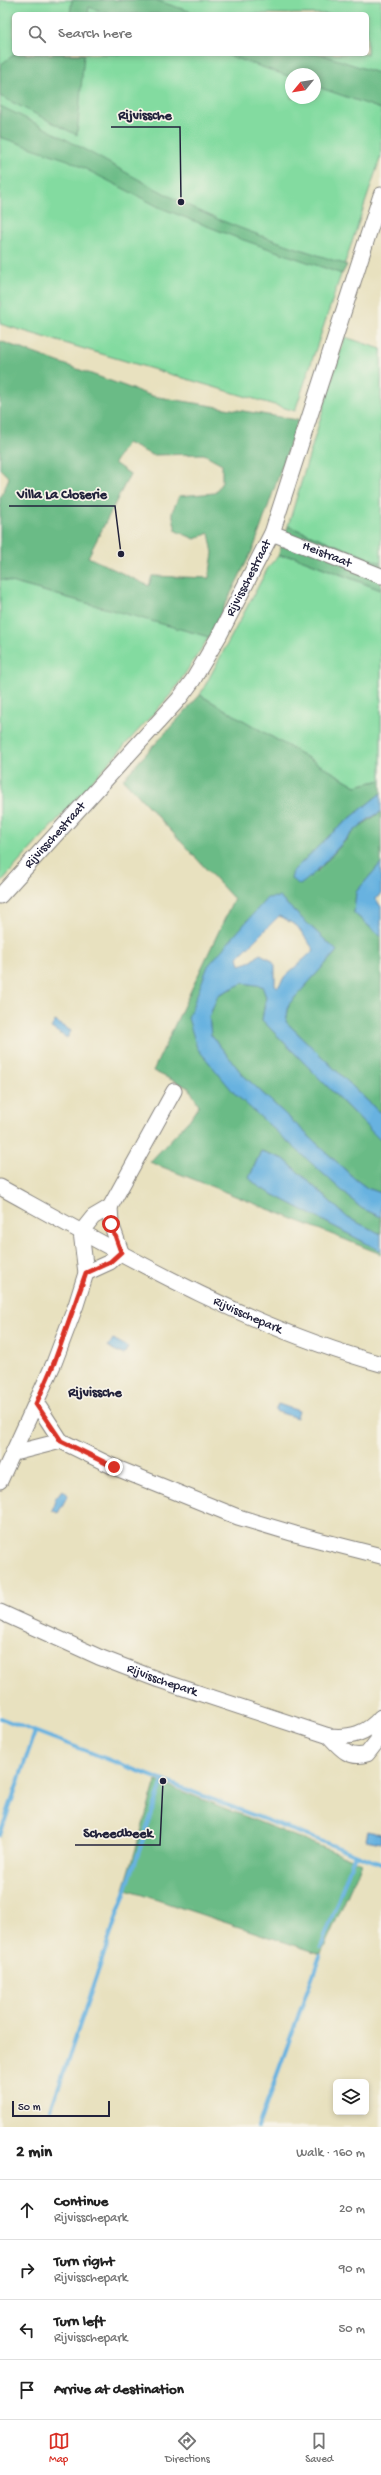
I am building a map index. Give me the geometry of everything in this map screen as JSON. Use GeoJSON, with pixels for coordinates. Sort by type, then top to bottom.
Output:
{"type":"FeatureCollection","features":[{"type":"Feature","properties":{"kind":"street","name":"Rijvisschestraat"},"geometry":{"type":"LineString","coordinates":[[0,896],[193,680],[220,636],[272,533],[381,195]]}},
{"type":"Feature","properties":{"kind":"street","name":"Heistraat"},"geometry":{"type":"LineString","coordinates":[[272,533],[381,576]]}},
{"type":"Feature","properties":{"kind":"street"},"geometry":{"type":"LineString","coordinates":[[86,1273],[110,1262],[121,1252],[111,1224],[110,1207],[174,1091]]}},
{"type":"Feature","properties":{"kind":"street","name":"Rijvisschepark"},"geometry":{"type":"LineString","coordinates":[[0,1186],[81,1232],[237,1312],[330,1349],[381,1364]]}},
{"type":"Feature","properties":{"kind":"street"},"geometry":{"type":"LineString","coordinates":[[0,1482],[54,1363],[86,1273],[81,1232],[93,1216],[110,1207]]}},
{"type":"Feature","properties":{"kind":"street"},"geometry":{"type":"LineString","coordinates":[[36,1404],[61,1441],[168,1490],[238,1517],[295,1534],[381,1556]]}},
{"type":"Feature","properties":{"kind":"street"},"geometry":{"type":"LineString","coordinates":[[14,1453],[61,1441]]}},
{"type":"Feature","properties":{"kind":"street","name":"Rijvisschepark"},"geometry":{"type":"LineString","coordinates":[[0,1612],[99,1657],[159,1680],[329,1736],[354,1736],[363,1733],[380,1717]]}},
{"type":"Feature","properties":{"kind":"street","name":"Rijvisschepark"},"geometry":{"type":"LineString","coordinates":[[329,1736],[343,1751],[351,1756],[367,1754],[378,1740],[380,1717]]}},
{"type":"Feature","properties":{"kind":"green space"},"geometry":{"type":"Polygon","coordinates":[[[0,0],[381,0],[381,156],[295,411],[0,324],[0,0]]]}},
{"type":"Feature","properties":{"kind":"green space"},"geometry":{"type":"Polygon","coordinates":[[[72,0],[155,0],[192,12],[103,12],[89,7],[88,12],[70,12],[72,0]]]}},
{"type":"Feature","properties":{"kind":"green space"},"geometry":{"type":"Polygon","coordinates":[[[12,56],[84,56],[77,135],[0,96],[0,65],[12,56]]]}},
{"type":"Feature","properties":{"kind":"green space"},"geometry":{"type":"Polygon","coordinates":[[[230,56],[326,56],[381,74],[381,109],[321,88],[321,68],[285,68],[285,75],[230,56]]]}},
{"type":"Feature","properties":{"kind":"green space"},"geometry":{"type":"Polygon","coordinates":[[[0,106],[45,128],[197,210],[260,236],[347,265],[342,274],[235,237],[161,208],[68,160],[0,137],[0,106]]]}},
{"type":"Feature","properties":{"kind":"green space"},"geometry":{"type":"Polygon","coordinates":[[[345,337],[381,349],[381,563],[288,526],[345,337]]]}},
{"type":"Feature","properties":{"kind":"green space"},"geometry":{"type":"Polygon","coordinates":[[[0,341],[152,396],[298,420],[254,547],[209,637],[0,579],[0,498],[9,478],[0,469],[0,341]],[[127,443],[114,463],[130,474],[88,557],[149,586],[152,576],[209,578],[213,553],[209,533],[195,539],[176,531],[172,512],[179,496],[215,493],[222,482],[222,464],[204,454],[152,455],[127,443]]]}},
{"type":"Feature","properties":{"kind":"green space"},"geometry":{"type":"Polygon","coordinates":[[[288,526],[381,563],[381,590],[293,556],[278,556],[288,526]]]}},
{"type":"Feature","properties":{"kind":"green space"},"geometry":{"type":"Polygon","coordinates":[[[278,556],[293,556],[381,590],[381,780],[356,786],[200,695],[269,566],[278,556]]]}},
{"type":"Feature","properties":{"kind":"green space"},"geometry":{"type":"Polygon","coordinates":[[[0,579],[87,603],[210,631],[209,637],[173,692],[0,883],[0,579]]]}},
{"type":"Feature","properties":{"kind":"green space"},"geometry":{"type":"Polygon","coordinates":[[[200,695],[356,786],[381,780],[381,793],[332,833],[316,873],[355,830],[381,812],[381,863],[356,892],[354,913],[381,937],[381,1114],[286,1022],[289,1004],[337,951],[279,897],[208,966],[197,1048],[235,1093],[361,1208],[381,1217],[381,1234],[348,1218],[284,1159],[261,1151],[249,1178],[259,1187],[381,1251],[381,1254],[150,1162],[190,1119],[199,1105],[189,1088],[153,1071],[234,899],[123,779],[200,695]]]}},
{"type":"Feature","properties":{"kind":"green space"},"geometry":{"type":"Polygon","coordinates":[[[243,983],[263,986],[266,997],[262,1020],[381,1141],[381,1193],[367,1188],[355,1179],[243,1075],[211,1035],[209,1018],[218,995],[243,983]]]}},
{"type":"Feature","properties":{"kind":"green space"},"geometry":{"type":"Polygon","coordinates":[[[156,1781],[362,1863],[321,1954],[124,1889],[156,1781]]]}},
{"type":"Feature","properties":{"kind":"water"},"geometry":{"type":"Polygon","coordinates":[[[381,793],[381,812],[358,827],[320,867],[300,885],[291,879],[293,871],[332,833],[381,793]]]}},
{"type":"Feature","properties":{"kind":"water"},"geometry":{"type":"Polygon","coordinates":[[[381,863],[381,893],[376,899],[381,907],[381,937],[354,913],[356,892],[381,863]]]}},
{"type":"Feature","properties":{"kind":"water"},"geometry":{"type":"Polygon","coordinates":[[[279,897],[337,951],[289,1004],[286,1022],[381,1114],[381,1141],[262,1020],[266,997],[262,986],[243,983],[218,995],[209,1017],[211,1035],[243,1075],[355,1179],[367,1188],[381,1193],[381,1217],[361,1208],[235,1094],[197,1048],[188,1018],[208,966],[267,898],[279,897]],[[279,916],[238,957],[240,965],[252,961],[260,954],[270,959],[275,965],[275,985],[278,987],[285,976],[314,950],[297,926],[279,916]]]}},
{"type":"Feature","properties":{"kind":"water"},"geometry":{"type":"Polygon","coordinates":[[[55,1021],[71,1031],[67,1038],[51,1028],[55,1021]]]}},
{"type":"Feature","properties":{"kind":"water"},"geometry":{"type":"Polygon","coordinates":[[[261,1151],[284,1159],[348,1218],[381,1234],[381,1251],[259,1187],[249,1178],[261,1151]]]}},
{"type":"Feature","properties":{"kind":"water"},"geometry":{"type":"Polygon","coordinates":[[[113,1339],[128,1347],[124,1355],[108,1347],[113,1339]]]}},
{"type":"Feature","properties":{"kind":"water"},"geometry":{"type":"Polygon","coordinates":[[[278,1404],[299,1411],[297,1418],[275,1411],[278,1404]]]}},
{"type":"Feature","properties":{"kind":"water"},"geometry":{"type":"Polygon","coordinates":[[[62,1490],[68,1495],[58,1513],[52,1510],[56,1501],[54,1500],[62,1490]]]}},
{"type":"Feature","properties":{"kind":"water"},"geometry":{"type":"Polygon","coordinates":[[[368,1831],[381,1834],[381,1843],[366,1840],[368,1831]]]}},
{"type":"Feature","properties":{"kind":"waterway"},"geometry":{"type":"LineString","coordinates":[[0,1718],[381,1864]]}},
{"type":"Feature","properties":{"kind":"waterway"},"geometry":{"type":"LineString","coordinates":[[0,1835],[35,1732]]}},
{"type":"Feature","properties":{"kind":"waterway"},"geometry":{"type":"LineString","coordinates":[[51,2109],[163,1781]]}},
{"type":"Feature","properties":{"kind":"waterway"},"geometry":{"type":"LineString","coordinates":[[321,1947],[355,1854]]}},
{"type":"Feature","properties":{"kind":"waterway"},"geometry":{"type":"LineString","coordinates":[[258,2127],[320,1956]]}},
{"type":"Feature","properties":{"kind":"place","name":"Rijvissche"},"geometry":{"type":"Point","coordinates":[181,202]}},
{"type":"Feature","properties":{"kind":"place","name":"Villa La Closerie"},"geometry":{"type":"Point","coordinates":[121,554]}},
{"type":"Feature","properties":{"kind":"place","name":"Scheedbeek"},"geometry":{"type":"Point","coordinates":[163,1781]}},
{"type":"Feature","properties":{"kind":"district","name":"Rijvissche"},"geometry":{"type":"Point","coordinates":[95,1393]}},
{"type":"Feature","properties":{"kind":"route"},"geometry":{"type":"LineString","coordinates":[[111,1224],[121,1252],[110,1262],[86,1273],[76,1305],[54,1363],[36,1404],[61,1441],[114,1467]]}}]}
